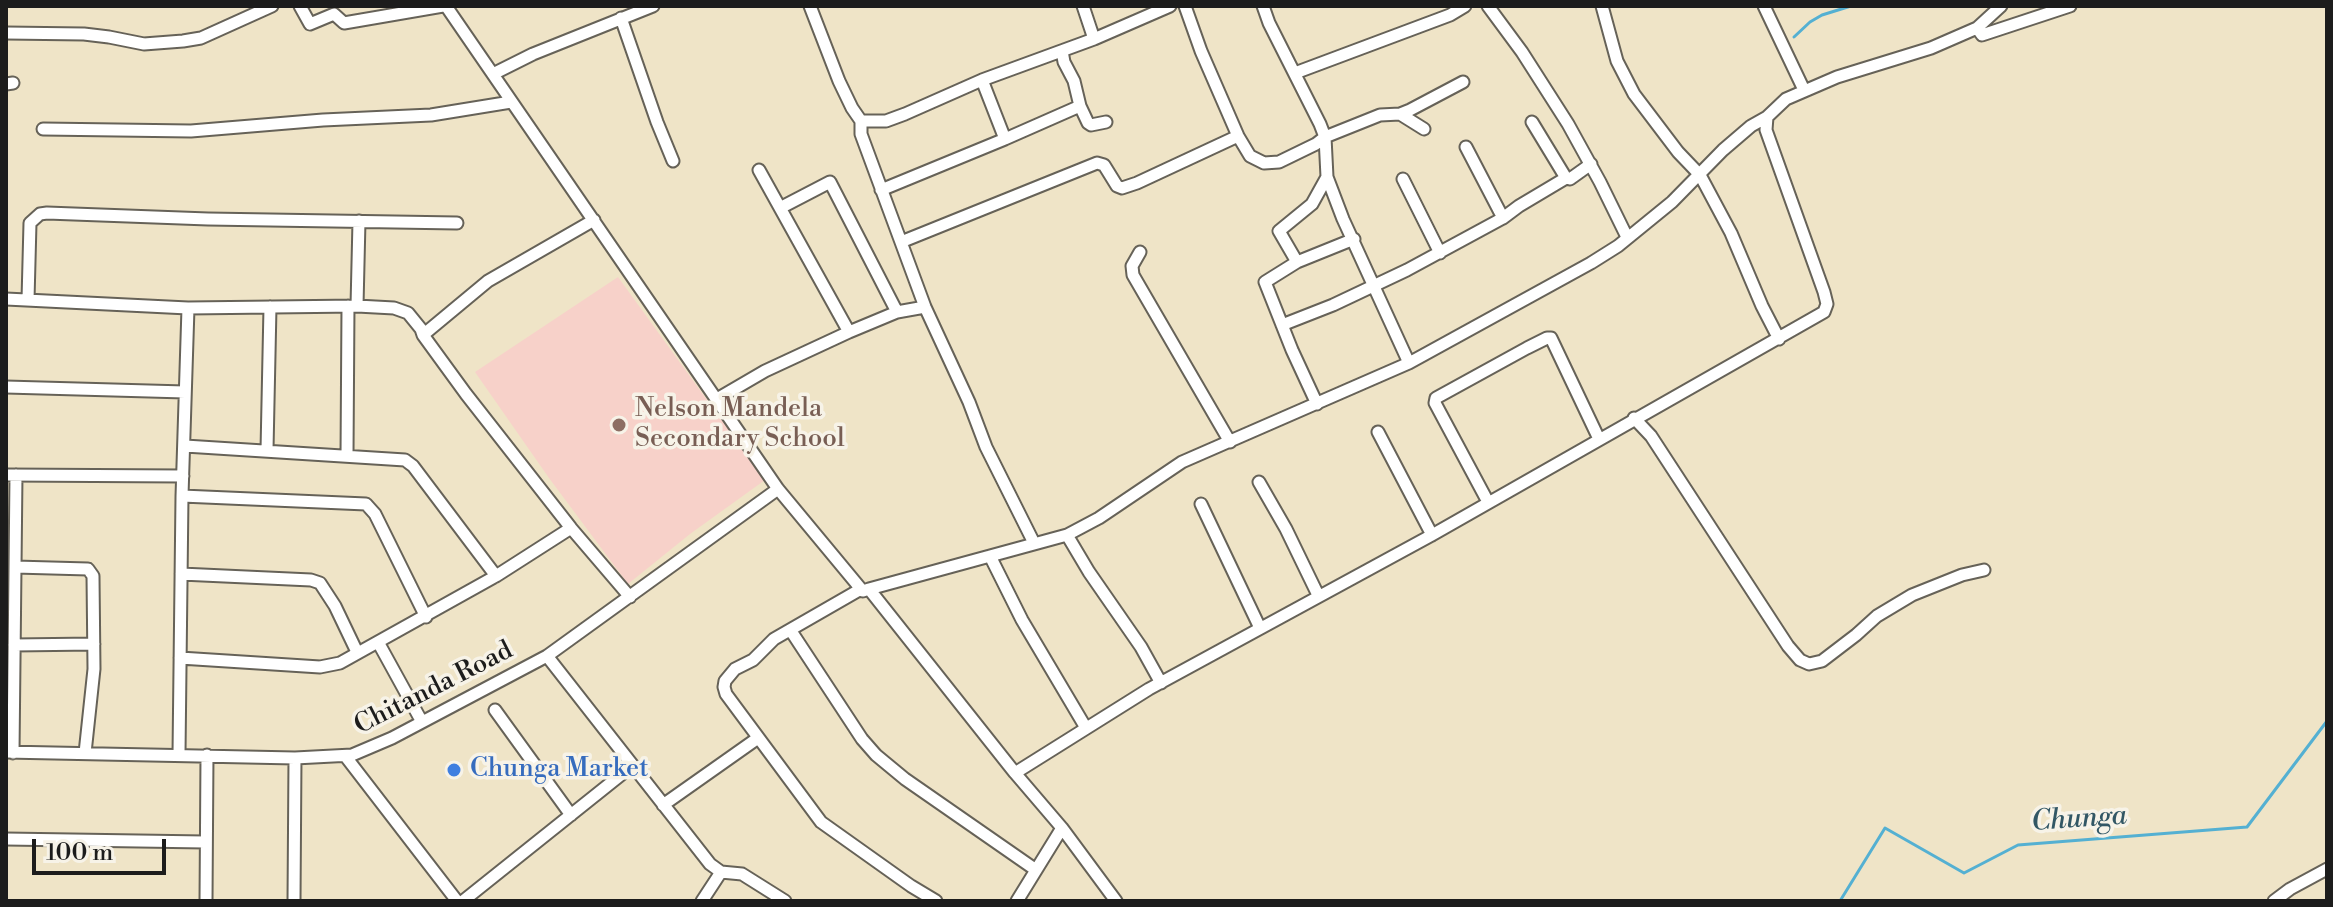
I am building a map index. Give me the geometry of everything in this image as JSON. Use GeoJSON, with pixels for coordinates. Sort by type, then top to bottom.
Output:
{"type":"FeatureCollection","features":[{"type":"Feature","properties":{"kind":"street"},"geometry":{"type":"LineString","coordinates":[[6,33],[84,34],[144,44],[183,41],[201,38],[272,6]]}},
{"type":"Feature","properties":{"kind":"street"},"geometry":{"type":"LineString","coordinates":[[300,6],[310,24],[334,14],[344,23],[445,6],[778,489],[865,589],[1062,828],[1116,901]]}},
{"type":"Feature","properties":{"kind":"street"},"geometry":{"type":"LineString","coordinates":[[493,74],[533,54],[652,6]]}},
{"type":"Feature","properties":{"kind":"street"},"geometry":{"type":"LineString","coordinates":[[810,6],[839,81],[861,121],[861,134],[925,307],[986,447],[1034,543]]}},
{"type":"Feature","properties":{"kind":"street"},"geometry":{"type":"LineString","coordinates":[[1083,6],[1094,39]]}},
{"type":"Feature","properties":{"kind":"street"},"geometry":{"type":"LineString","coordinates":[[861,121],[886,121],[1169,6]]}},
{"type":"Feature","properties":{"kind":"street"},"geometry":{"type":"LineString","coordinates":[[1185,6],[1238,136],[1255,160],[1272,163],[1380,115],[1400,114],[1463,82]]}},
{"type":"Feature","properties":{"kind":"street"},"geometry":{"type":"LineString","coordinates":[[1263,6],[1325,137],[1327,177],[1409,363]]}},
{"type":"Feature","properties":{"kind":"street"},"geometry":{"type":"LineString","coordinates":[[1295,73],[1450,15],[1465,6]]}},
{"type":"Feature","properties":{"kind":"street"},"geometry":{"type":"LineString","coordinates":[[1488,6],[1568,124],[1627,237]]}},
{"type":"Feature","properties":{"kind":"street"},"geometry":{"type":"LineString","coordinates":[[1602,6],[1617,61],[1634,94],[1678,152],[1700,175],[1731,233],[1779,339]]}},
{"type":"Feature","properties":{"kind":"street"},"geometry":{"type":"LineString","coordinates":[[1764,6],[1804,90]]}},
{"type":"Feature","properties":{"kind":"street"},"geometry":{"type":"LineString","coordinates":[[936,901],[821,822],[726,694],[725,681],[735,669],[753,660],[774,639],[865,589],[1067,535],[1099,518],[1182,462],[1409,363],[1618,246],[1672,202],[1741,134],[1767,117],[1786,99],[1837,77],[1931,48],[1977,28],[2001,6]]}},
{"type":"Feature","properties":{"kind":"street"},"geometry":{"type":"LineString","coordinates":[[1977,28],[1982,35],[2070,6]]}},
{"type":"Feature","properties":{"kind":"street"},"geometry":{"type":"LineString","coordinates":[[621,18],[673,161]]}},
{"type":"Feature","properties":{"kind":"street"},"geometry":{"type":"LineString","coordinates":[[1062,51],[1088,123],[1106,122]]}},
{"type":"Feature","properties":{"kind":"street"},"geometry":{"type":"LineString","coordinates":[[982,80],[1005,139]]}},
{"type":"Feature","properties":{"kind":"street"},"geometry":{"type":"LineString","coordinates":[[43,129],[191,131],[431,115],[511,102]]}},
{"type":"Feature","properties":{"kind":"street"},"geometry":{"type":"LineString","coordinates":[[881,190],[1080,106]]}},
{"type":"Feature","properties":{"kind":"street"},"geometry":{"type":"LineString","coordinates":[[1400,114],[1424,129]]}},
{"type":"Feature","properties":{"kind":"street"},"geometry":{"type":"LineString","coordinates":[[1015,773],[1161,683],[1432,535],[1824,312],[1827,304],[1766,130],[1767,117]]}},
{"type":"Feature","properties":{"kind":"street"},"geometry":{"type":"LineString","coordinates":[[1532,122],[1566,178]]}},
{"type":"Feature","properties":{"kind":"street"},"geometry":{"type":"LineString","coordinates":[[901,242],[1097,163],[1104,165],[1117,186],[1122,188],[1238,136]]}},
{"type":"Feature","properties":{"kind":"street"},"geometry":{"type":"LineString","coordinates":[[1466,147],[1503,218]]}},
{"type":"Feature","properties":{"kind":"street"},"geometry":{"type":"LineString","coordinates":[[1282,325],[1374,286],[1440,253],[1591,164]]}},
{"type":"Feature","properties":{"kind":"street"},"geometry":{"type":"LineString","coordinates":[[759,170],[849,332]]}},
{"type":"Feature","properties":{"kind":"street"},"geometry":{"type":"LineString","coordinates":[[1297,262],[1279,231],[1312,204],[1327,177]]}},
{"type":"Feature","properties":{"kind":"street"},"geometry":{"type":"LineString","coordinates":[[1403,179],[1440,253]]}},
{"type":"Feature","properties":{"kind":"street"},"geometry":{"type":"LineString","coordinates":[[780,208],[830,182],[897,312]]}},
{"type":"Feature","properties":{"kind":"street"},"geometry":{"type":"LineString","coordinates":[[28,300],[30,223],[40,214],[59,212],[208,219],[457,223]]}},
{"type":"Feature","properties":{"kind":"street"},"geometry":{"type":"LineString","coordinates":[[423,335],[488,281],[594,220]]}},
{"type":"Feature","properties":{"kind":"street"},"geometry":{"type":"LineString","coordinates":[[347,455],[359,221]]}},
{"type":"Feature","properties":{"kind":"street"},"geometry":{"type":"LineString","coordinates":[[1317,404],[1265,282],[1297,262],[1354,239]]}},
{"type":"Feature","properties":{"kind":"street"},"geometry":{"type":"LineString","coordinates":[[1140,252],[1132,266],[1133,275],[1230,442]]}},
{"type":"Feature","properties":{"kind":"street"},"geometry":{"type":"LineString","coordinates":[[6,299],[188,308],[353,306],[394,308],[408,313],[571,528],[630,597]]}},
{"type":"Feature","properties":{"kind":"street"},"geometry":{"type":"LineString","coordinates":[[267,450],[270,307]]}},
{"type":"Feature","properties":{"kind":"street"},"geometry":{"type":"LineString","coordinates":[[717,399],[765,371],[849,332],[897,312],[925,307]]}},
{"type":"Feature","properties":{"kind":"street"},"geometry":{"type":"LineString","coordinates":[[179,754],[188,308]]}},
{"type":"Feature","properties":{"kind":"street"},"geometry":{"type":"LineString","coordinates":[[1488,502],[1435,403],[1436,398],[1551,338],[1599,439]]}},
{"type":"Feature","properties":{"kind":"street"},"geometry":{"type":"LineString","coordinates":[[6,387],[185,392]]}},
{"type":"Feature","properties":{"kind":"street"},"geometry":{"type":"LineString","coordinates":[[1634,418],[1667,459],[1788,646],[1800,660],[1809,664],[1822,661],[1877,616],[1912,595],[1962,575],[1984,570]]}},
{"type":"Feature","properties":{"kind":"street"},"geometry":{"type":"LineString","coordinates":[[1378,432],[1432,535]]}},
{"type":"Feature","properties":{"kind":"street"},"geometry":{"type":"LineString","coordinates":[[185,446],[399,458],[413,466],[496,576]]}},
{"type":"Feature","properties":{"kind":"street"},"geometry":{"type":"LineString","coordinates":[[9,752],[15,567],[11,475],[183,476]]}},
{"type":"Feature","properties":{"kind":"street"},"geometry":{"type":"LineString","coordinates":[[1259,482],[1318,595]]}},
{"type":"Feature","properties":{"kind":"street","name":"Chitanda Road"},"geometry":{"type":"LineString","coordinates":[[9,752],[346,757],[392,738],[547,656],[778,489]]}},
{"type":"Feature","properties":{"kind":"street"},"geometry":{"type":"LineString","coordinates":[[182,496],[366,504],[375,514],[426,617]]}},
{"type":"Feature","properties":{"kind":"street"},"geometry":{"type":"LineString","coordinates":[[1201,504],[1260,628]]}},
{"type":"Feature","properties":{"kind":"street"},"geometry":{"type":"LineString","coordinates":[[180,658],[320,667],[340,663],[426,617],[571,528]]}},
{"type":"Feature","properties":{"kind":"street"},"geometry":{"type":"LineString","coordinates":[[1067,535],[1141,647],[1161,683]]}},
{"type":"Feature","properties":{"kind":"street"},"geometry":{"type":"LineString","coordinates":[[990,556],[1022,620],[1086,728]]}},
{"type":"Feature","properties":{"kind":"street"},"geometry":{"type":"LineString","coordinates":[[15,567],[88,569],[93,576],[94,669],[85,753]]}},
{"type":"Feature","properties":{"kind":"street"},"geometry":{"type":"LineString","coordinates":[[181,574],[311,580],[320,583],[357,652]]}},
{"type":"Feature","properties":{"kind":"street"},"geometry":{"type":"LineString","coordinates":[[791,631],[862,739],[876,755],[905,779],[1036,870]]}},
{"type":"Feature","properties":{"kind":"street"},"geometry":{"type":"LineString","coordinates":[[378,642],[422,722]]}},
{"type":"Feature","properties":{"kind":"street"},"geometry":{"type":"LineString","coordinates":[[14,645],[94,644]]}},
{"type":"Feature","properties":{"kind":"street"},"geometry":{"type":"LineString","coordinates":[[547,656],[710,864],[721,872],[742,874],[785,901]]}},
{"type":"Feature","properties":{"kind":"street"},"geometry":{"type":"LineString","coordinates":[[495,710],[571,815]]}},
{"type":"Feature","properties":{"kind":"street"},"geometry":{"type":"LineString","coordinates":[[663,805],[758,738]]}},
{"type":"Feature","properties":{"kind":"street"},"geometry":{"type":"LineString","coordinates":[[206,901],[207,755]]}},
{"type":"Feature","properties":{"kind":"street"},"geometry":{"type":"LineString","coordinates":[[346,757],[460,901],[632,766]]}},
{"type":"Feature","properties":{"kind":"street"},"geometry":{"type":"LineString","coordinates":[[294,901],[295,758]]}},
{"type":"Feature","properties":{"kind":"street"},"geometry":{"type":"LineString","coordinates":[[1017,901],[1062,828]]}},
{"type":"Feature","properties":{"kind":"street"},"geometry":{"type":"LineString","coordinates":[[6,839],[205,842]]}},
{"type":"Feature","properties":{"kind":"street"},"geometry":{"type":"LineString","coordinates":[[2274,901],[2327,869]]}},
{"type":"Feature","properties":{"kind":"street"},"geometry":{"type":"LineString","coordinates":[[702,901],[721,872]]}},
{"type":"Feature","properties":{"kind":"shaded area","name":"Nelson Mandela Secondary School"},"geometry":{"type":"Polygon","coordinates":[[[618,277],[765,480],[628,584],[475,372],[618,277]]]}},
{"type":"Feature","properties":{"kind":"waterway"},"geometry":{"type":"LineString","coordinates":[[1794,37],[1822,15],[1851,6]]}},
{"type":"Feature","properties":{"kind":"waterway","name":"Chunga"},"geometry":{"type":"LineString","coordinates":[[1840,901],[1885,828],[1964,873],[2018,845],[2247,827],[2327,721]]}},
{"type":"Feature","properties":{"kind":"place","name":"Nelson Mandela Secondary School"},"geometry":{"type":"Point","coordinates":[619,425]}},
{"type":"Feature","properties":{"kind":"place","name":"Chunga Market"},"geometry":{"type":"Point","coordinates":[454,770]}}]}
